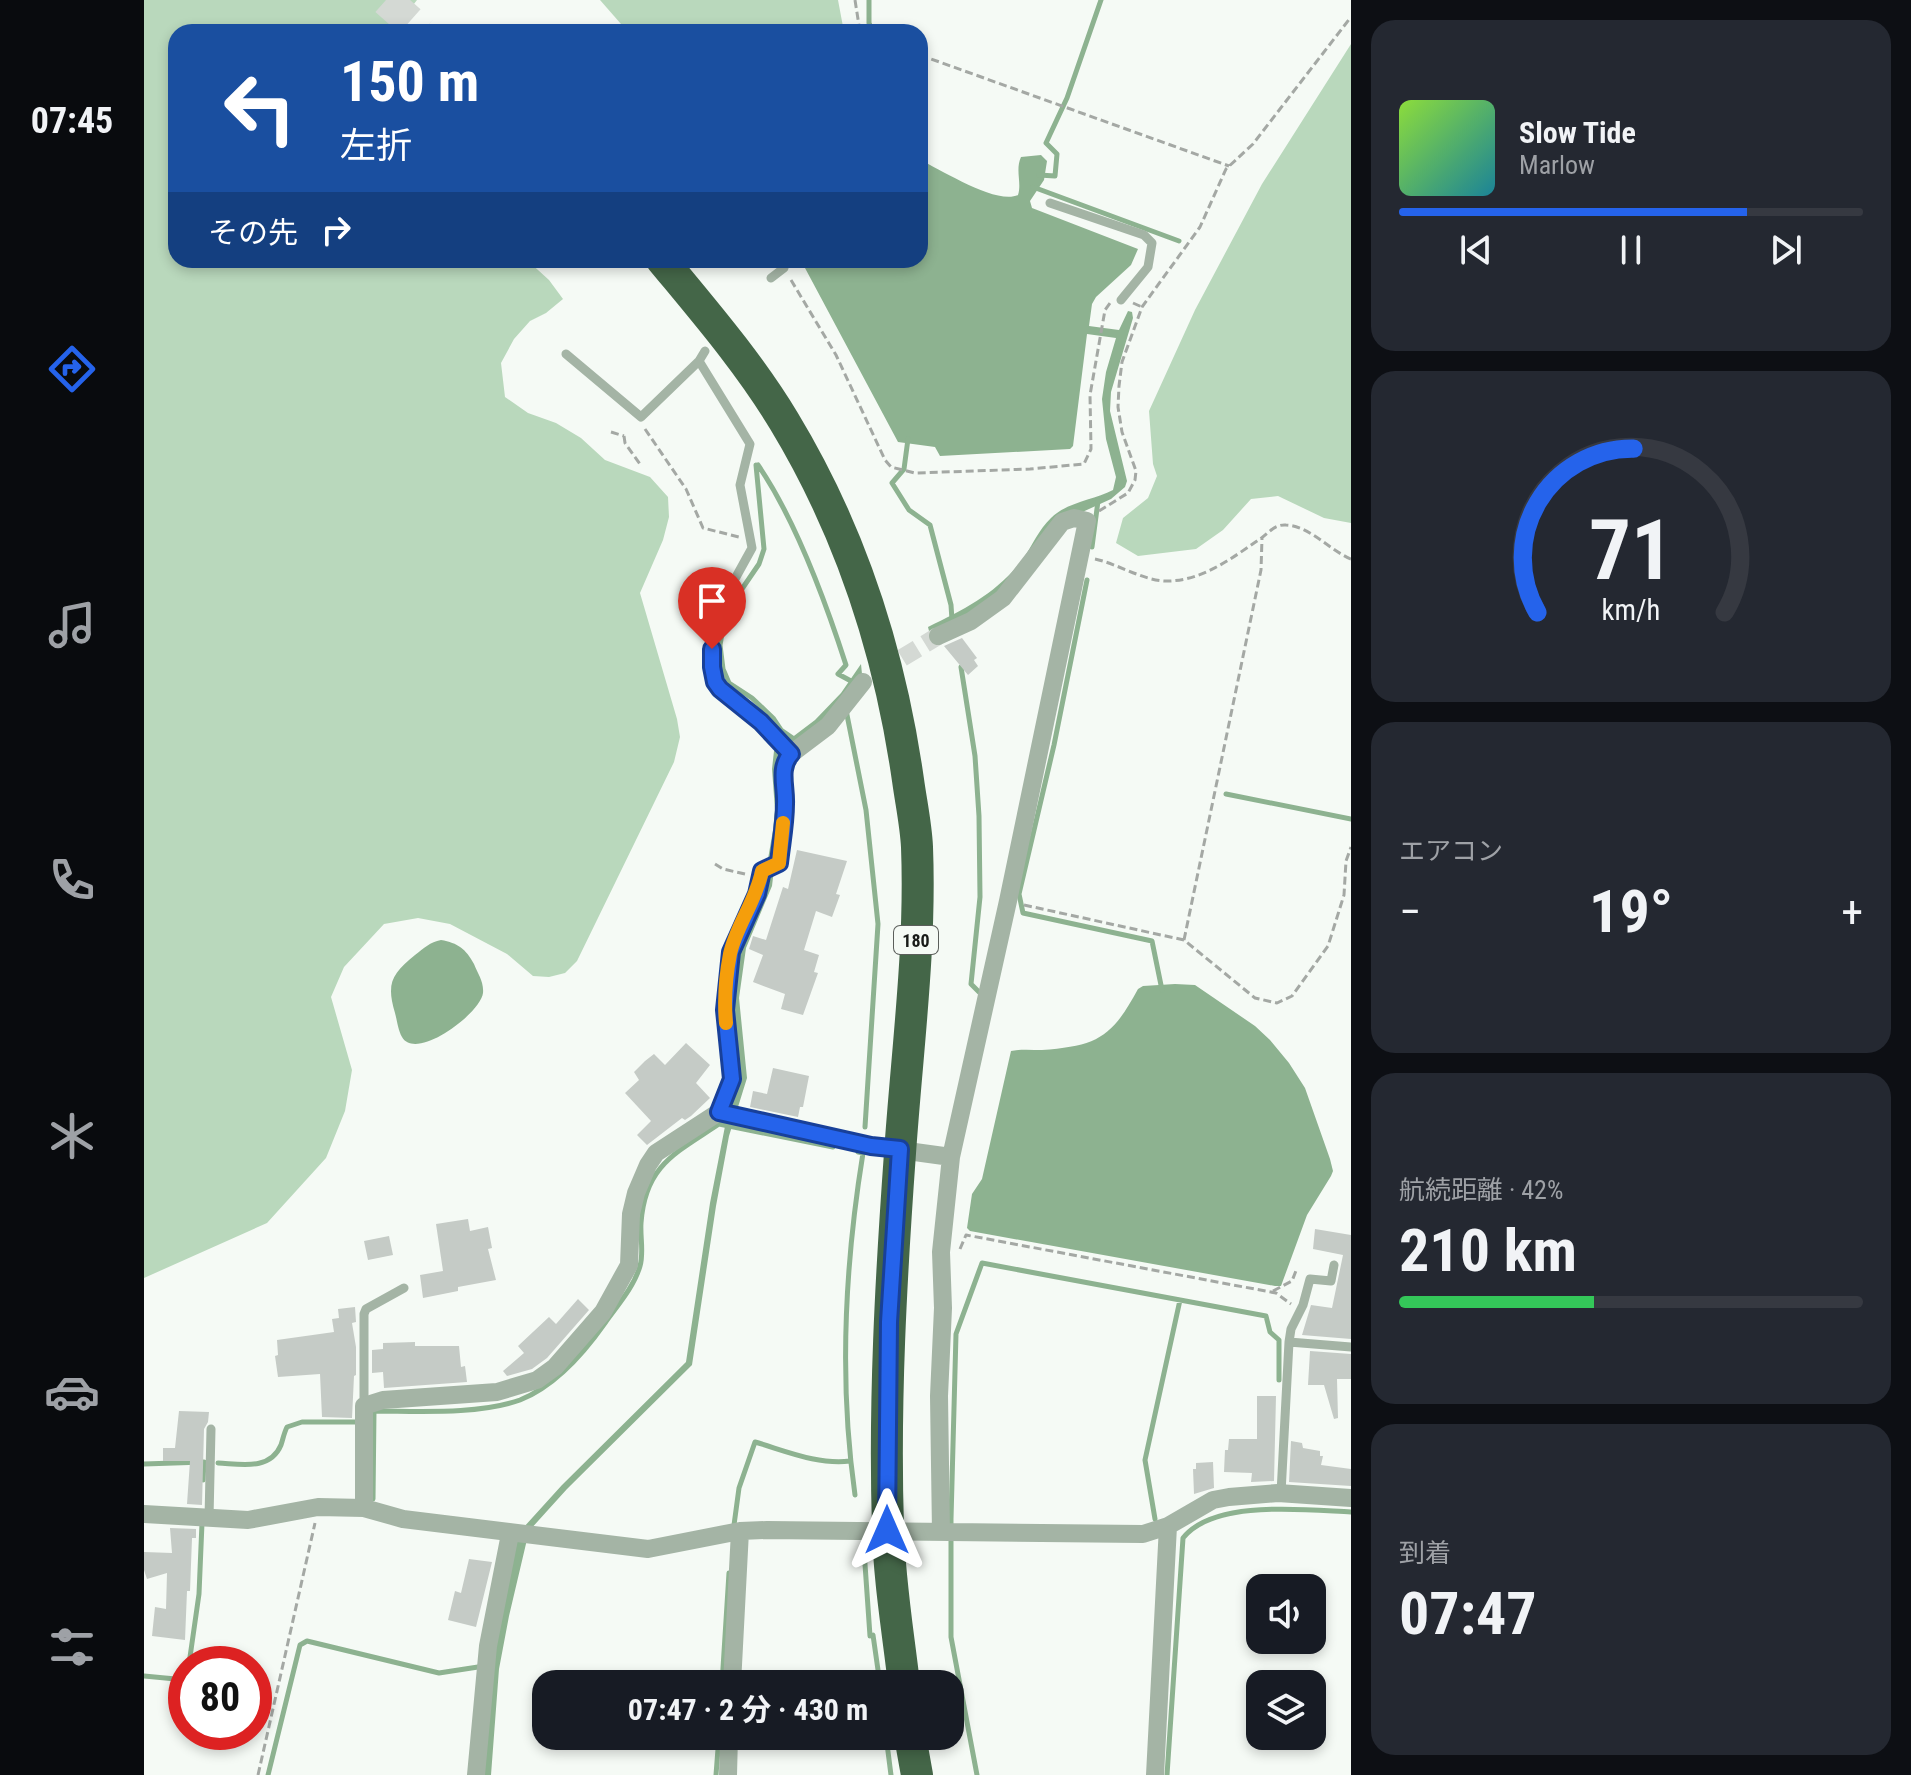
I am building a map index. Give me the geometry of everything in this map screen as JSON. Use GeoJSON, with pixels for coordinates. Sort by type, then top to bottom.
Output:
{"type":"FeatureCollection","features":[{"type":"Feature","properties":{"kind":"highway","name":"180"},"geometry":{"type":"LineString","coordinates":[[669,268],[725,335],[784,421],[822,493],[863,589],[891,680],[917,844],[916,966],[889,1322],[887,1530],[902,1670]]}},
{"type":"Feature","properties":{"kind":"highway"},"geometry":{"type":"LineString","coordinates":[[913,1750],[917,1775]]}},
{"type":"Feature","properties":{"kind":"street"},"geometry":{"type":"LineString","coordinates":[[938,636],[971,621],[1003,598],[1062,522],[1074,518],[1087,521],[951,1157],[941,1252],[941,1532]]}},
{"type":"Feature","properties":{"kind":"street"},"geometry":{"type":"LineString","coordinates":[[364,1508],[364,1406],[383,1400],[478,1394],[516,1388],[537,1380],[555,1367],[603,1312],[629,1265],[634,1203],[648,1165],[656,1153],[719,1112],[732,1079],[725,1010],[731,952],[767,870],[785,803],[783,777],[786,750],[828,726],[863,682]]}},
{"type":"Feature","properties":{"kind":"street"},"geometry":{"type":"LineString","coordinates":[[719,1112],[871,1146],[951,1157]]}},
{"type":"Feature","properties":{"kind":"street"},"geometry":{"type":"LineString","coordinates":[[144,1514],[248,1520],[318,1507],[364,1508],[403,1519],[648,1549],[740,1531],[1143,1534],[1168,1526],[1213,1500],[1245,1494],[1351,1498]]}},
{"type":"Feature","properties":{"kind":"street"},"geometry":{"type":"LineString","coordinates":[[1155,1775],[1168,1526]]}},
{"type":"Feature","properties":{"kind":"street"},"geometry":{"type":"LineString","coordinates":[[733,1670],[740,1531]]}},
{"type":"Feature","properties":{"kind":"street"},"geometry":{"type":"LineString","coordinates":[[476,1775],[488,1646],[510,1534]]}},
{"type":"Feature","properties":{"kind":"street"},"geometry":{"type":"LineString","coordinates":[[728,1775],[729,1750]]}},
{"type":"Feature","properties":{"kind":"lane"},"geometry":{"type":"LineString","coordinates":[[1050,203],[1144,235],[1152,243],[1148,267],[1121,300]]}},
{"type":"Feature","properties":{"kind":"lane"},"geometry":{"type":"LineString","coordinates":[[771,278],[784,268]]}},
{"type":"Feature","properties":{"kind":"lane"},"geometry":{"type":"LineString","coordinates":[[566,354],[641,417],[699,361],[705,351]]}},
{"type":"Feature","properties":{"kind":"lane"},"geometry":{"type":"LineString","coordinates":[[699,361],[750,444],[740,485],[750,554],[716,618],[712,667],[715,682],[761,722],[786,750]]}},
{"type":"Feature","properties":{"kind":"lane"},"geometry":{"type":"LineString","coordinates":[[1281,1493],[1291,1329],[1310,1279],[1331,1281],[1334,1265]]}},
{"type":"Feature","properties":{"kind":"lane"},"geometry":{"type":"LineString","coordinates":[[364,1406],[364,1314],[366,1309],[404,1288]]}},
{"type":"Feature","properties":{"kind":"lane"},"geometry":{"type":"LineString","coordinates":[[1289,1342],[1351,1347]]}},
{"type":"Feature","properties":{"kind":"lane"},"geometry":{"type":"LineString","coordinates":[[209,1518],[211,1429]]}},
{"type":"Feature","properties":{"kind":"path"},"geometry":{"type":"LineString","coordinates":[[855,0],[859,24]]}},
{"type":"Feature","properties":{"kind":"path"},"geometry":{"type":"LineString","coordinates":[[1087,521],[1128,493],[1135,480],[1136,471],[1122,432],[1118,407],[1122,362],[1142,307],[1200,227],[1229,166],[1253,144],[1351,17]]}},
{"type":"Feature","properties":{"kind":"path"},"geometry":{"type":"LineString","coordinates":[[928,58],[1229,166]]}},
{"type":"Feature","properties":{"kind":"path"},"geometry":{"type":"LineString","coordinates":[[784,268],[836,355],[885,460],[891,467],[915,473],[1084,464],[1091,449],[1090,395],[1105,310],[1111,303],[1121,300],[1142,307]]}},
{"type":"Feature","properties":{"kind":"path"},"geometry":{"type":"LineString","coordinates":[[641,417],[650,438],[686,489],[703,528],[750,539]]}},
{"type":"Feature","properties":{"kind":"path"},"geometry":{"type":"LineString","coordinates":[[611,432],[624,436],[625,443],[640,464]]}},
{"type":"Feature","properties":{"kind":"path"},"geometry":{"type":"LineString","coordinates":[[1080,556],[1109,562],[1154,579],[1177,580],[1208,572],[1276,526],[1285,525],[1298,528],[1351,559]]}},
{"type":"Feature","properties":{"kind":"path"},"geometry":{"type":"LineString","coordinates":[[1184,940],[1261,570],[1262,538]]}},
{"type":"Feature","properties":{"kind":"path"},"geometry":{"type":"LineString","coordinates":[[1008,901],[1184,940],[1255,998],[1269,1003],[1285,1001],[1292,996],[1328,946],[1344,895],[1346,861],[1351,847]]}},
{"type":"Feature","properties":{"kind":"path"},"geometry":{"type":"LineString","coordinates":[[715,864],[723,869],[767,870]]}},
{"type":"Feature","properties":{"kind":"path"},"geometry":{"type":"LineString","coordinates":[[958,1257],[966,1235],[1276,1293],[1300,1311]]}},
{"type":"Feature","properties":{"kind":"path"},"geometry":{"type":"LineString","coordinates":[[1269,1292],[1292,1281],[1297,1268]]}},
{"type":"Feature","properties":{"kind":"path"},"geometry":{"type":"LineString","coordinates":[[258,1775],[318,1507]]}},
{"type":"Feature","properties":{"kind":"shaded area"},"geometry":{"type":"Polygon","coordinates":[[[144,0],[417,0],[398,24],[168,24],[168,268],[536,268],[549,280],[563,299],[530,321],[514,339],[501,363],[505,397],[528,413],[556,423],[581,438],[605,460],[650,477],[668,497],[669,517],[663,540],[640,593],[680,737],[674,762],[577,961],[565,973],[549,977],[533,976],[507,954],[450,924],[418,918],[384,924],[344,967],[331,997],[352,1070],[345,1111],[326,1158],[267,1223],[144,1278],[144,0]]]}},
{"type":"Feature","properties":{"kind":"shaded area"},"geometry":{"type":"Polygon","coordinates":[[[600,0],[838,0],[842,24],[621,24],[600,0]]]}},
{"type":"Feature","properties":{"kind":"shaded area"},"geometry":{"type":"Polygon","coordinates":[[[1351,44],[1351,523],[1324,518],[1278,496],[1251,499],[1223,530],[1196,549],[1138,556],[1116,543],[1123,518],[1148,498],[1157,476],[1153,464],[1149,411],[1195,310],[1262,184],[1351,44]]]}},
{"type":"Feature","properties":{"kind":"shaded area"},"geometry":{"type":"Polygon","coordinates":[[[1041,155],[1047,161],[1044,180],[1030,201],[1032,208],[1138,249],[1131,265],[1096,297],[1089,326],[1119,330],[1128,311],[1132,312],[1133,318],[1111,392],[1110,411],[1127,481],[1125,487],[1111,499],[1078,514],[998,597],[930,635],[928,627],[967,607],[1013,571],[1043,527],[1057,513],[1113,490],[1116,477],[1106,439],[1102,399],[1116,338],[1087,334],[1073,446],[1070,449],[940,456],[935,447],[898,442],[805,268],[928,268],[928,164],[983,191],[1008,197],[1018,195],[1021,157],[1041,155]]]}},
{"type":"Feature","properties":{"kind":"shaded area"},"geometry":{"type":"Polygon","coordinates":[[[861,664],[862,674],[836,708],[798,744],[777,844],[772,886],[746,948],[739,998],[747,1078],[729,1136],[692,1365],[529,1531],[499,1669],[491,1775],[480,1775],[485,1707],[511,1548],[523,1528],[562,1485],[686,1362],[710,1203],[727,1116],[735,962],[763,888],[773,830],[774,751],[815,720],[841,693],[861,664]]]}},
{"type":"Feature","properties":{"kind":"shaded area"},"geometry":{"type":"Polygon","coordinates":[[[441,940],[457,945],[468,954],[483,985],[483,993],[471,1012],[447,1032],[420,1043],[409,1043],[402,1037],[399,1028],[391,986],[396,974],[415,955],[441,940]]]}},
{"type":"Feature","properties":{"kind":"shaded area"},"geometry":{"type":"Polygon","coordinates":[[[1195,985],[1255,1026],[1270,1040],[1305,1088],[1330,1159],[1333,1171],[1307,1215],[1281,1286],[970,1231],[967,1228],[972,1194],[982,1179],[1011,1051],[1061,1048],[1090,1042],[1111,1028],[1138,989],[1195,985]]]}},
{"type":"Feature","properties":{"kind":"building"},"geometry":{"type":"Polygon","coordinates":[[[962,638],[977,658],[974,660],[978,666],[968,675],[944,646],[962,638]]]}},
{"type":"Feature","properties":{"kind":"building"},"geometry":{"type":"Polygon","coordinates":[[[797,850],[847,861],[832,917],[816,911],[804,950],[819,955],[814,972],[818,973],[803,1015],[781,1009],[785,994],[753,982],[763,955],[749,949],[753,936],[766,940],[783,887],[788,889],[797,850]]]}},
{"type":"Feature","properties":{"kind":"building"},"geometry":{"type":"Polygon","coordinates":[[[686,1043],[710,1065],[696,1083],[710,1098],[691,1116],[685,1120],[682,1118],[647,1145],[637,1135],[651,1121],[625,1093],[639,1080],[634,1072],[645,1061],[654,1054],[665,1065],[686,1043]]]}},
{"type":"Feature","properties":{"kind":"building"},"geometry":{"type":"Polygon","coordinates":[[[773,1068],[809,1076],[798,1117],[750,1107],[753,1091],[767,1094],[773,1068]]]}},
{"type":"Feature","properties":{"kind":"building"},"geometry":{"type":"Polygon","coordinates":[[[468,1219],[470,1231],[488,1227],[492,1248],[488,1249],[496,1280],[423,1298],[420,1275],[443,1271],[436,1224],[468,1219]]]}},
{"type":"Feature","properties":{"kind":"building"},"geometry":{"type":"Polygon","coordinates":[[[1315,1229],[1351,1235],[1351,1339],[1302,1335],[1311,1305],[1332,1308],[1343,1255],[1313,1249],[1315,1229]]]}},
{"type":"Feature","properties":{"kind":"building"},"geometry":{"type":"Polygon","coordinates":[[[389,1236],[393,1255],[368,1260],[364,1241],[389,1236]]]}},
{"type":"Feature","properties":{"kind":"building"},"geometry":{"type":"Polygon","coordinates":[[[578,1299],[589,1310],[547,1358],[532,1369],[507,1376],[503,1371],[524,1353],[518,1346],[549,1317],[556,1324],[578,1299]]]}},
{"type":"Feature","properties":{"kind":"building"},"geometry":{"type":"Polygon","coordinates":[[[355,1307],[356,1322],[352,1323],[356,1375],[352,1418],[322,1417],[320,1374],[278,1377],[275,1356],[278,1355],[277,1340],[334,1332],[332,1319],[339,1318],[338,1309],[355,1307]]]}},
{"type":"Feature","properties":{"kind":"building"},"geometry":{"type":"Polygon","coordinates":[[[415,1342],[415,1346],[459,1346],[461,1367],[465,1366],[467,1382],[384,1388],[383,1372],[372,1373],[372,1350],[383,1349],[383,1343],[415,1342]]]}},
{"type":"Feature","properties":{"kind":"building"},"geometry":{"type":"Polygon","coordinates":[[[1310,1351],[1351,1354],[1351,1379],[1337,1379],[1338,1418],[1334,1419],[1324,1385],[1308,1385],[1310,1351]]]}},
{"type":"Feature","properties":{"kind":"building"},"geometry":{"type":"Polygon","coordinates":[[[1257,1396],[1276,1396],[1274,1481],[1251,1482],[1252,1473],[1224,1472],[1229,1439],[1257,1439],[1257,1396]]]}},
{"type":"Feature","properties":{"kind":"building"},"geometry":{"type":"Polygon","coordinates":[[[179,1411],[209,1412],[204,1429],[202,1505],[187,1504],[190,1461],[163,1461],[163,1448],[175,1448],[179,1411]]]}},
{"type":"Feature","properties":{"kind":"building"},"geometry":{"type":"Polygon","coordinates":[[[1291,1441],[1302,1443],[1303,1448],[1320,1451],[1320,1456],[1323,1456],[1321,1465],[1351,1469],[1351,1486],[1289,1482],[1291,1441]]]}},
{"type":"Feature","properties":{"kind":"building"},"geometry":{"type":"Polygon","coordinates":[[[1213,1462],[1214,1488],[1194,1494],[1193,1469],[1196,1469],[1196,1463],[1213,1462]]]}},
{"type":"Feature","properties":{"kind":"building"},"geometry":{"type":"Polygon","coordinates":[[[170,1528],[196,1529],[196,1538],[192,1538],[185,1640],[152,1636],[155,1607],[166,1609],[167,1573],[147,1579],[144,1552],[172,1553],[170,1528]]]}},
{"type":"Feature","properties":{"kind":"building"},"geometry":{"type":"Polygon","coordinates":[[[469,1559],[492,1562],[476,1627],[448,1620],[455,1591],[461,1593],[469,1559]]]}},
{"type":"Feature","properties":{"kind":"waterway"},"geometry":{"type":"LineString","coordinates":[[869,0],[869,24]]}},
{"type":"Feature","properties":{"kind":"waterway"},"geometry":{"type":"LineString","coordinates":[[1039,175],[1055,176],[1057,154],[1046,143],[1067,98],[1101,0]]}},
{"type":"Feature","properties":{"kind":"waterway"},"geometry":{"type":"LineString","coordinates":[[1033,187],[1179,241]]}},
{"type":"Feature","properties":{"kind":"waterway"},"geometry":{"type":"LineString","coordinates":[[908,439],[904,469],[892,483],[909,510],[930,525],[951,605],[952,620]]}},
{"type":"Feature","properties":{"kind":"waterway"},"geometry":{"type":"LineString","coordinates":[[756,465],[764,549],[759,564],[731,605],[724,622],[720,645],[723,669],[729,683],[752,698],[781,730],[794,739]]}},
{"type":"Feature","properties":{"kind":"waterway"},"geometry":{"type":"LineString","coordinates":[[758,465],[785,510],[819,589],[846,665],[838,674],[851,681]]}},
{"type":"Feature","properties":{"kind":"waterway"},"geometry":{"type":"LineString","coordinates":[[1092,547],[1098,501]]}},
{"type":"Feature","properties":{"kind":"waterway"},"geometry":{"type":"LineString","coordinates":[[1087,580],[1054,745],[1019,894],[1023,913],[1152,941],[1162,990]]}},
{"type":"Feature","properties":{"kind":"waterway"},"geometry":{"type":"LineString","coordinates":[[961,667],[975,756],[979,816],[980,897],[971,984],[979,992]]}},
{"type":"Feature","properties":{"kind":"waterway"},"geometry":{"type":"LineString","coordinates":[[846,710],[866,810],[878,924],[865,1127]]}},
{"type":"Feature","properties":{"kind":"waterway"},"geometry":{"type":"LineString","coordinates":[[1226,794],[1351,819]]}},
{"type":"Feature","properties":{"kind":"waterway"},"geometry":{"type":"LineString","coordinates":[[373,1499],[374,1411],[448,1411],[503,1405],[533,1394],[578,1357],[634,1281],[641,1261],[641,1223],[649,1187],[656,1174],[676,1153],[719,1124],[833,1147]]}},
{"type":"Feature","properties":{"kind":"waterway"},"geometry":{"type":"LineString","coordinates":[[855,1495],[847,1410],[846,1324],[852,1238],[863,1153],[858,1152]]}},
{"type":"Feature","properties":{"kind":"waterway"},"geometry":{"type":"LineString","coordinates":[[977,1775],[951,1637],[951,1519],[956,1334],[982,1263],[1266,1316],[1270,1332],[1279,1340],[1279,1380]]}},
{"type":"Feature","properties":{"kind":"waterway"},"geometry":{"type":"LineString","coordinates":[[1155,1519],[1145,1460],[1180,1300]]}},
{"type":"Feature","properties":{"kind":"waterway"},"geometry":{"type":"LineString","coordinates":[[218,1463],[245,1465],[270,1459],[281,1445],[287,1427],[302,1422],[361,1422]]}},
{"type":"Feature","properties":{"kind":"waterway"},"geometry":{"type":"LineString","coordinates":[[734,1525],[739,1488],[755,1442],[814,1459],[850,1461]]}},
{"type":"Feature","properties":{"kind":"waterway"},"geometry":{"type":"LineString","coordinates":[[144,1464],[204,1462],[203,1480]]}},
{"type":"Feature","properties":{"kind":"waterway"},"geometry":{"type":"LineString","coordinates":[[1167,1775],[1183,1538],[1197,1526],[1216,1517],[1238,1512],[1286,1509],[1351,1512]]}},
{"type":"Feature","properties":{"kind":"waterway"},"geometry":{"type":"LineString","coordinates":[[192,1646],[199,1594],[202,1523]]}},
{"type":"Feature","properties":{"kind":"waterway"},"geometry":{"type":"LineString","coordinates":[[864,1550],[870,1636],[873,1635],[878,1670]]}},
{"type":"Feature","properties":{"kind":"waterway"},"geometry":{"type":"LineString","coordinates":[[723,1670],[729,1573]]}},
{"type":"Feature","properties":{"kind":"waterway"},"geometry":{"type":"LineString","coordinates":[[268,1775],[300,1645],[307,1641],[439,1673],[478,1667]]}},
{"type":"Feature","properties":{"kind":"waterway"},"geometry":{"type":"LineString","coordinates":[[144,1676],[168,1678]]}},
{"type":"Feature","properties":{"kind":"waterway"},"geometry":{"type":"LineString","coordinates":[[716,1775],[718,1750]]}},
{"type":"Feature","properties":{"kind":"waterway"},"geometry":{"type":"LineString","coordinates":[[888,1750],[891,1775]]}},
{"type":"Feature","properties":{"kind":"tunnel"},"geometry":{"type":"LineString","coordinates":[[386,0],[413,24]]}},
{"type":"Feature","properties":{"kind":"tunnel"},"geometry":{"type":"LineString","coordinates":[[879,672],[938,636]]}},
{"type":"Feature","properties":{"kind":"slow traffic"},"geometry":{"type":"LineString","coordinates":[[726,1023],[731,952],[757,894],[762,871],[779,863],[783,823]]}},
{"type":"Feature","properties":{"kind":"route"},"geometry":{"type":"LineString","coordinates":[[712,649],[715,682],[720,689],[761,722],[791,754],[787,757],[783,777],[785,803],[779,863],[762,871],[757,894],[731,952],[725,1010],[732,1079],[719,1112],[871,1146],[900,1149],[889,1322],[887,1530]]}}]}
